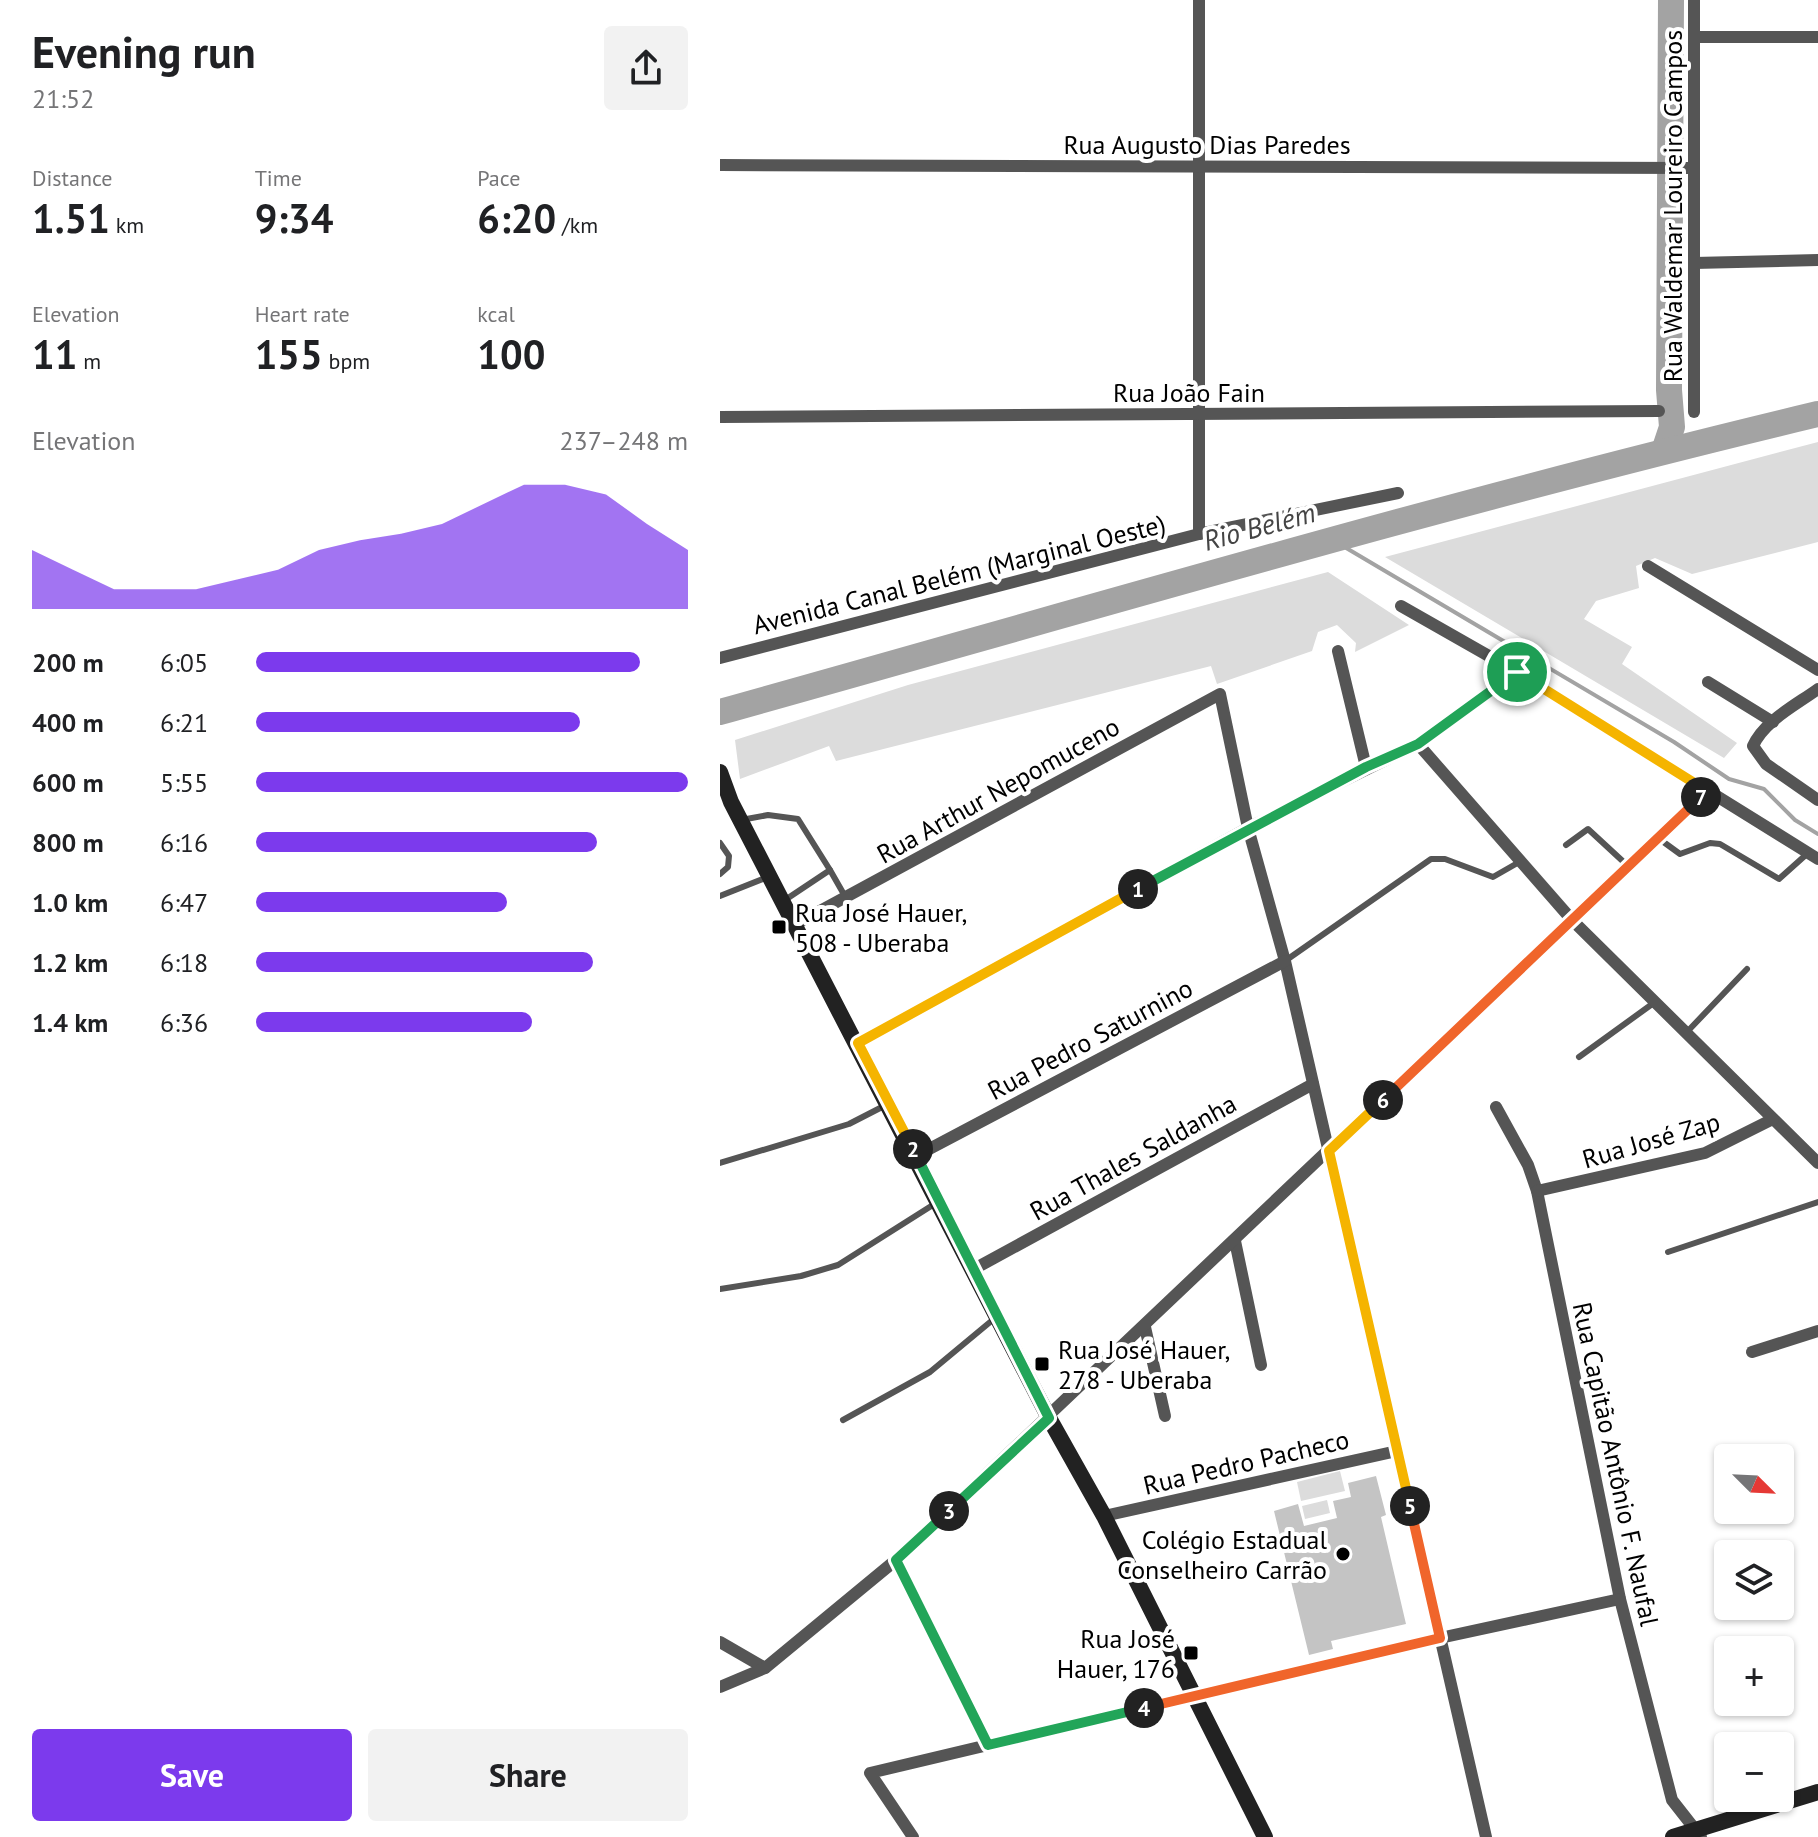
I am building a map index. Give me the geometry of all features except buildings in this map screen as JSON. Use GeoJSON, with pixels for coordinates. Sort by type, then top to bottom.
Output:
{"type":"FeatureCollection","features":[{"type":"Feature","properties":{"kind":"main road"},"geometry":{"type":"LineString","coordinates":[[720,772],[741,820],[1049,1418],[1104,1516],[1265,1837]]}},
{"type":"Feature","properties":{"kind":"main road"},"geometry":{"type":"LineString","coordinates":[[1673,1837],[1697,1834],[1818,1792]]}},
{"type":"Feature","properties":{"kind":"street"},"geometry":{"type":"LineString","coordinates":[[1199,0],[1199,534]]}},
{"type":"Feature","properties":{"kind":"street","name":"Rua Waldemar Loureiro Campos"},"geometry":{"type":"LineString","coordinates":[[1694,0],[1687,168],[1694,263],[1694,412]]}},
{"type":"Feature","properties":{"kind":"street"},"geometry":{"type":"LineString","coordinates":[[1694,37],[1818,37]]}},
{"type":"Feature","properties":{"kind":"street","name":"Rua Augusto Dias Paredes"},"geometry":{"type":"LineString","coordinates":[[720,165],[1687,168]]}},
{"type":"Feature","properties":{"kind":"street"},"geometry":{"type":"LineString","coordinates":[[1694,263],[1818,260]]}},
{"type":"Feature","properties":{"kind":"street","name":"Rua João Fain"},"geometry":{"type":"LineString","coordinates":[[720,417],[1659,411]]}},
{"type":"Feature","properties":{"kind":"street","name":"Avenida Canal Belém (Marginal Oeste)"},"geometry":{"type":"LineString","coordinates":[[720,658],[1199,534],[1398,493]]}},
{"type":"Feature","properties":{"kind":"street"},"geometry":{"type":"LineString","coordinates":[[1648,566],[1818,670]]}},
{"type":"Feature","properties":{"kind":"street"},"geometry":{"type":"LineString","coordinates":[[1401,606],[1517,672],[1707,791],[1815,852]]}},
{"type":"Feature","properties":{"kind":"street"},"geometry":{"type":"LineString","coordinates":[[1338,651],[1366,767]]}},
{"type":"Feature","properties":{"kind":"street"},"geometry":{"type":"LineString","coordinates":[[858,1043],[1248,828],[1366,767],[1418,744],[1517,672]]}},
{"type":"Feature","properties":{"kind":"street"},"geometry":{"type":"LineString","coordinates":[[1708,682],[1773,722]]}},
{"type":"Feature","properties":{"kind":"street"},"geometry":{"type":"LineString","coordinates":[[1818,689],[1773,722],[1753,746],[1766,764],[1818,800]]}},
{"type":"Feature","properties":{"kind":"street","name":"Rua Arthur Nepomuceno"},"geometry":{"type":"LineString","coordinates":[[796,924],[1220,694],[1248,828]]}},
{"type":"Feature","properties":{"kind":"street"},"geometry":{"type":"LineString","coordinates":[[1418,744],[1572,920],[1817,1160]]}},
{"type":"Feature","properties":{"kind":"street"},"geometry":{"type":"LineString","coordinates":[[720,1687],[765,1668],[896,1560],[1707,791]]}},
{"type":"Feature","properties":{"kind":"street"},"geometry":{"type":"LineString","coordinates":[[1248,828],[1285,961],[1486,1837]]}},
{"type":"Feature","properties":{"kind":"street","name":"Rua Pedro Saturnino"},"geometry":{"type":"LineString","coordinates":[[916,1156],[1285,961]]}},
{"type":"Feature","properties":{"kind":"street","name":"Rua Thales Saldanha"},"geometry":{"type":"LineString","coordinates":[[974,1269],[1313,1084]]}},
{"type":"Feature","properties":{"kind":"street","name":"Rua Capitão Antônio F. Naufal"},"geometry":{"type":"LineString","coordinates":[[1496,1107],[1528,1165],[1537,1191],[1620,1599],[1672,1800],[1697,1834]]}},
{"type":"Feature","properties":{"kind":"street","name":"Rua José Zap"},"geometry":{"type":"LineString","coordinates":[[1537,1191],[1705,1153],[1773,1119]]}},
{"type":"Feature","properties":{"kind":"street"},"geometry":{"type":"LineString","coordinates":[[1235,1241],[1261,1365]]}},
{"type":"Feature","properties":{"kind":"street"},"geometry":{"type":"LineString","coordinates":[[1145,1327],[1165,1416]]}},
{"type":"Feature","properties":{"kind":"street"},"geometry":{"type":"LineString","coordinates":[[1752,1352],[1818,1331]]}},
{"type":"Feature","properties":{"kind":"street","name":"Rua Pedro Pacheco"},"geometry":{"type":"LineString","coordinates":[[1104,1516],[1397,1451]]}},
{"type":"Feature","properties":{"kind":"street"},"geometry":{"type":"LineString","coordinates":[[896,1560],[988,1745]]}},
{"type":"Feature","properties":{"kind":"street"},"geometry":{"type":"LineString","coordinates":[[913,1837],[870,1773],[1440,1638],[1620,1599]]}},
{"type":"Feature","properties":{"kind":"street"},"geometry":{"type":"LineString","coordinates":[[720,1642],[765,1668]]}},
{"type":"Feature","properties":{"kind":"lane"},"geometry":{"type":"LineString","coordinates":[[741,820],[768,815],[798,819],[846,898]]}},
{"type":"Feature","properties":{"kind":"lane"},"geometry":{"type":"LineString","coordinates":[[1566,845],[1588,829],[1628,866]]}},
{"type":"Feature","properties":{"kind":"lane"},"geometry":{"type":"LineString","coordinates":[[1658,838],[1680,854],[1703,845],[1720,844],[1779,879],[1815,852]]}},
{"type":"Feature","properties":{"kind":"lane"},"geometry":{"type":"LineString","coordinates":[[720,843],[729,856],[728,867],[720,874]]}},
{"type":"Feature","properties":{"kind":"lane"},"geometry":{"type":"LineString","coordinates":[[1285,961],[1431,859],[1445,859],[1493,877],[1521,861]]}},
{"type":"Feature","properties":{"kind":"lane"},"geometry":{"type":"LineString","coordinates":[[784,901],[830,870]]}},
{"type":"Feature","properties":{"kind":"lane"},"geometry":{"type":"LineString","coordinates":[[720,896],[771,876]]}},
{"type":"Feature","properties":{"kind":"lane"},"geometry":{"type":"LineString","coordinates":[[1686,1033],[1747,969]]}},
{"type":"Feature","properties":{"kind":"lane"},"geometry":{"type":"LineString","coordinates":[[1579,1057],[1655,1002]]}},
{"type":"Feature","properties":{"kind":"lane"},"geometry":{"type":"LineString","coordinates":[[720,1163],[849,1124],[889,1103]]}},
{"type":"Feature","properties":{"kind":"lane"},"geometry":{"type":"LineString","coordinates":[[720,1289],[801,1276],[838,1265],[939,1201]]}},
{"type":"Feature","properties":{"kind":"lane"},"geometry":{"type":"LineString","coordinates":[[1668,1252],[1818,1202]]}},
{"type":"Feature","properties":{"kind":"lane"},"geometry":{"type":"LineString","coordinates":[[843,1420],[930,1372],[998,1316]]}},
{"type":"Feature","properties":{"kind":"shaded area"},"geometry":{"type":"Polygon","coordinates":[[[1818,442],[1818,542],[1692,574],[1655,558],[1636,566],[1639,588],[1596,601],[1584,619],[1632,647],[1622,664],[1737,743],[1724,758],[1385,557],[1818,442]]]}},
{"type":"Feature","properties":{"kind":"shaded area"},"geometry":{"type":"Polygon","coordinates":[[[1328,572],[1409,625],[1355,652],[1356,643],[1337,625],[1318,632],[1312,651],[1217,684],[1211,666],[836,761],[829,746],[740,779],[735,740],[908,685],[1328,572]]]}},
{"type":"Feature","properties":{"kind":"shaded area"},"geometry":{"type":"Polygon","coordinates":[[[1340,1471],[1345,1491],[1301,1501],[1297,1482],[1340,1471]]]}},
{"type":"Feature","properties":{"kind":"shaded area"},"geometry":{"type":"Polygon","coordinates":[[[1327,1500],[1330,1513],[1305,1519],[1302,1506],[1327,1500]]]}},
{"type":"Feature","properties":{"kind":"waterway"},"geometry":{"type":"LineString","coordinates":[[1664,451],[1672,427],[1669,390],[1671,0]]}},
{"type":"Feature","properties":{"kind":"waterway","name":"Rio Belém"},"geometry":{"type":"LineString","coordinates":[[720,712],[1405,520],[1818,414]]}},
{"type":"Feature","properties":{"kind":"waterway"},"geometry":{"type":"LineString","coordinates":[[1331,539],[1674,742],[1729,779],[1764,789],[1795,820],[1818,834]]}},
{"type":"Feature","properties":{"kind":"place","name":"Rua José Hauer, 508 - Uberaba"},"geometry":{"type":"Point","coordinates":[779,927]}},
{"type":"Feature","properties":{"kind":"place","name":"Rua José Hauer, 278 - Uberaba"},"geometry":{"type":"Point","coordinates":[1042,1364]}},
{"type":"Feature","properties":{"kind":"place","name":"Colégio Estadual Conselheiro Carrão"},"geometry":{"type":"Point","coordinates":[1343,1554]}},
{"type":"Feature","properties":{"kind":"place","name":"Rua José Hauer, 176"},"geometry":{"type":"Point","coordinates":[1191,1653]}},
{"type":"Feature","properties":{"kind":"route"},"geometry":{"type":"LineString","coordinates":[[1517,672],[1707,791],[1329,1151],[1440,1638],[988,1745],[896,1560],[1049,1418],[858,1043],[1248,828],[1366,767],[1418,744],[1517,672]]}}]}
